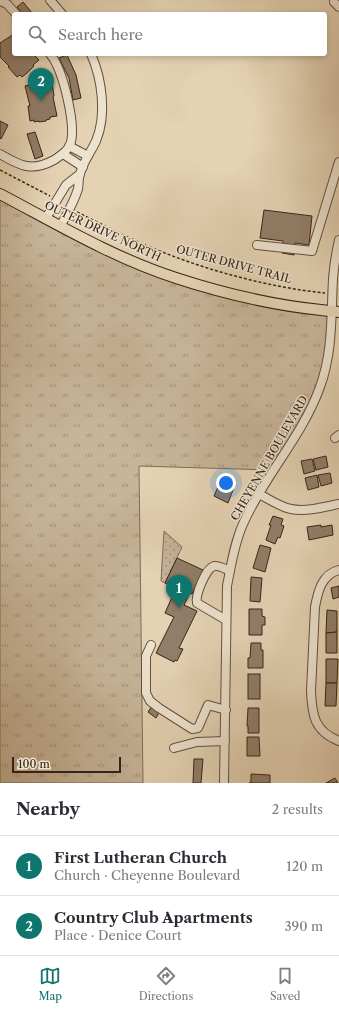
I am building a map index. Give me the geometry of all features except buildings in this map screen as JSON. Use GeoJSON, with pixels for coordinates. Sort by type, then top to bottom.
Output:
{"type":"FeatureCollection","features":[{"type":"Feature","properties":{"kind":"main road","name":"OUTER DRIVE NORTH"},"geometry":{"type":"LineString","coordinates":[[0,194],[124,257],[175,277],[241,296],[321,310],[336,311]]}},
{"type":"Feature","properties":{"kind":"street"},"geometry":{"type":"LineString","coordinates":[[50,0],[60,12]]}},
{"type":"Feature","properties":{"kind":"street"},"geometry":{"type":"LineString","coordinates":[[0,1],[7,4],[14,12]]}},
{"type":"Feature","properties":{"kind":"street"},"geometry":{"type":"LineString","coordinates":[[0,154],[12,162],[24,166],[35,167],[46,164],[63,154],[70,146],[72,132],[64,79],[51,56]]}},
{"type":"Feature","properties":{"kind":"street"},"geometry":{"type":"LineString","coordinates":[[60,225],[70,208],[78,189],[81,171],[97,140],[102,104],[96,66],[92,56]]}},
{"type":"Feature","properties":{"kind":"street"},"geometry":{"type":"LineString","coordinates":[[70,146],[88,156]]}},
{"type":"Feature","properties":{"kind":"street"},"geometry":{"type":"LineString","coordinates":[[63,154],[81,171]]}},
{"type":"Feature","properties":{"kind":"street"},"geometry":{"type":"LineString","coordinates":[[256,245],[312,251],[339,162]]}},
{"type":"Feature","properties":{"kind":"street"},"geometry":{"type":"LineString","coordinates":[[46,218],[66,185],[81,171]]}},
{"type":"Feature","properties":{"kind":"street","name":"CHEYENNE BOULEVARD"},"geometry":{"type":"LineString","coordinates":[[224,783],[226,620],[227,586],[230,571],[242,525],[259,494],[311,410],[320,388],[329,355],[336,311],[333,294],[334,272],[339,240]]}},
{"type":"Feature","properties":{"kind":"street"},"geometry":{"type":"LineString","coordinates":[[259,494],[290,509],[305,510],[339,504]]}},
{"type":"Feature","properties":{"kind":"street"},"geometry":{"type":"LineString","coordinates":[[226,620],[197,603],[196,597],[206,573],[211,568],[218,566],[230,571]]}},
{"type":"Feature","properties":{"kind":"street"},"geometry":{"type":"LineString","coordinates":[[339,570],[332,572],[322,582],[317,595],[315,607],[311,705],[316,724],[339,741]]}},
{"type":"Feature","properties":{"kind":"street"},"geometry":{"type":"LineString","coordinates":[[151,645],[146,656],[146,693],[150,701],[192,729],[198,728],[208,705],[226,710]]}},
{"type":"Feature","properties":{"kind":"street"},"geometry":{"type":"LineString","coordinates":[[174,748],[197,742],[225,741]]}},
{"type":"Feature","properties":{"kind":"path"},"geometry":{"type":"LineString","coordinates":[[0,170],[56,200]]}},
{"type":"Feature","properties":{"kind":"path","name":"OUTER DRIVE TRAIL"},"geometry":{"type":"LineString","coordinates":[[70,208],[143,244],[200,265],[245,278],[296,289],[333,294]]}},
{"type":"Feature","properties":{"kind":"green space"},"geometry":{"type":"Polygon","coordinates":[[[0,195],[154,271],[330,313],[326,353],[318,381],[306,412],[270,470],[139,466],[143,783],[0,783],[0,195]]]}},
{"type":"Feature","properties":{"kind":"green space"},"geometry":{"type":"Polygon","coordinates":[[[164,531],[182,547],[165,583],[161,581],[164,531]]]}},
{"type":"Feature","properties":{"kind":"place","name":"Country Club Apartments"},"geometry":{"type":"Point","coordinates":[41,101]}},
{"type":"Feature","properties":{"kind":"place","name":"First Lutheran Church"},"geometry":{"type":"Point","coordinates":[179,608]}}]}
